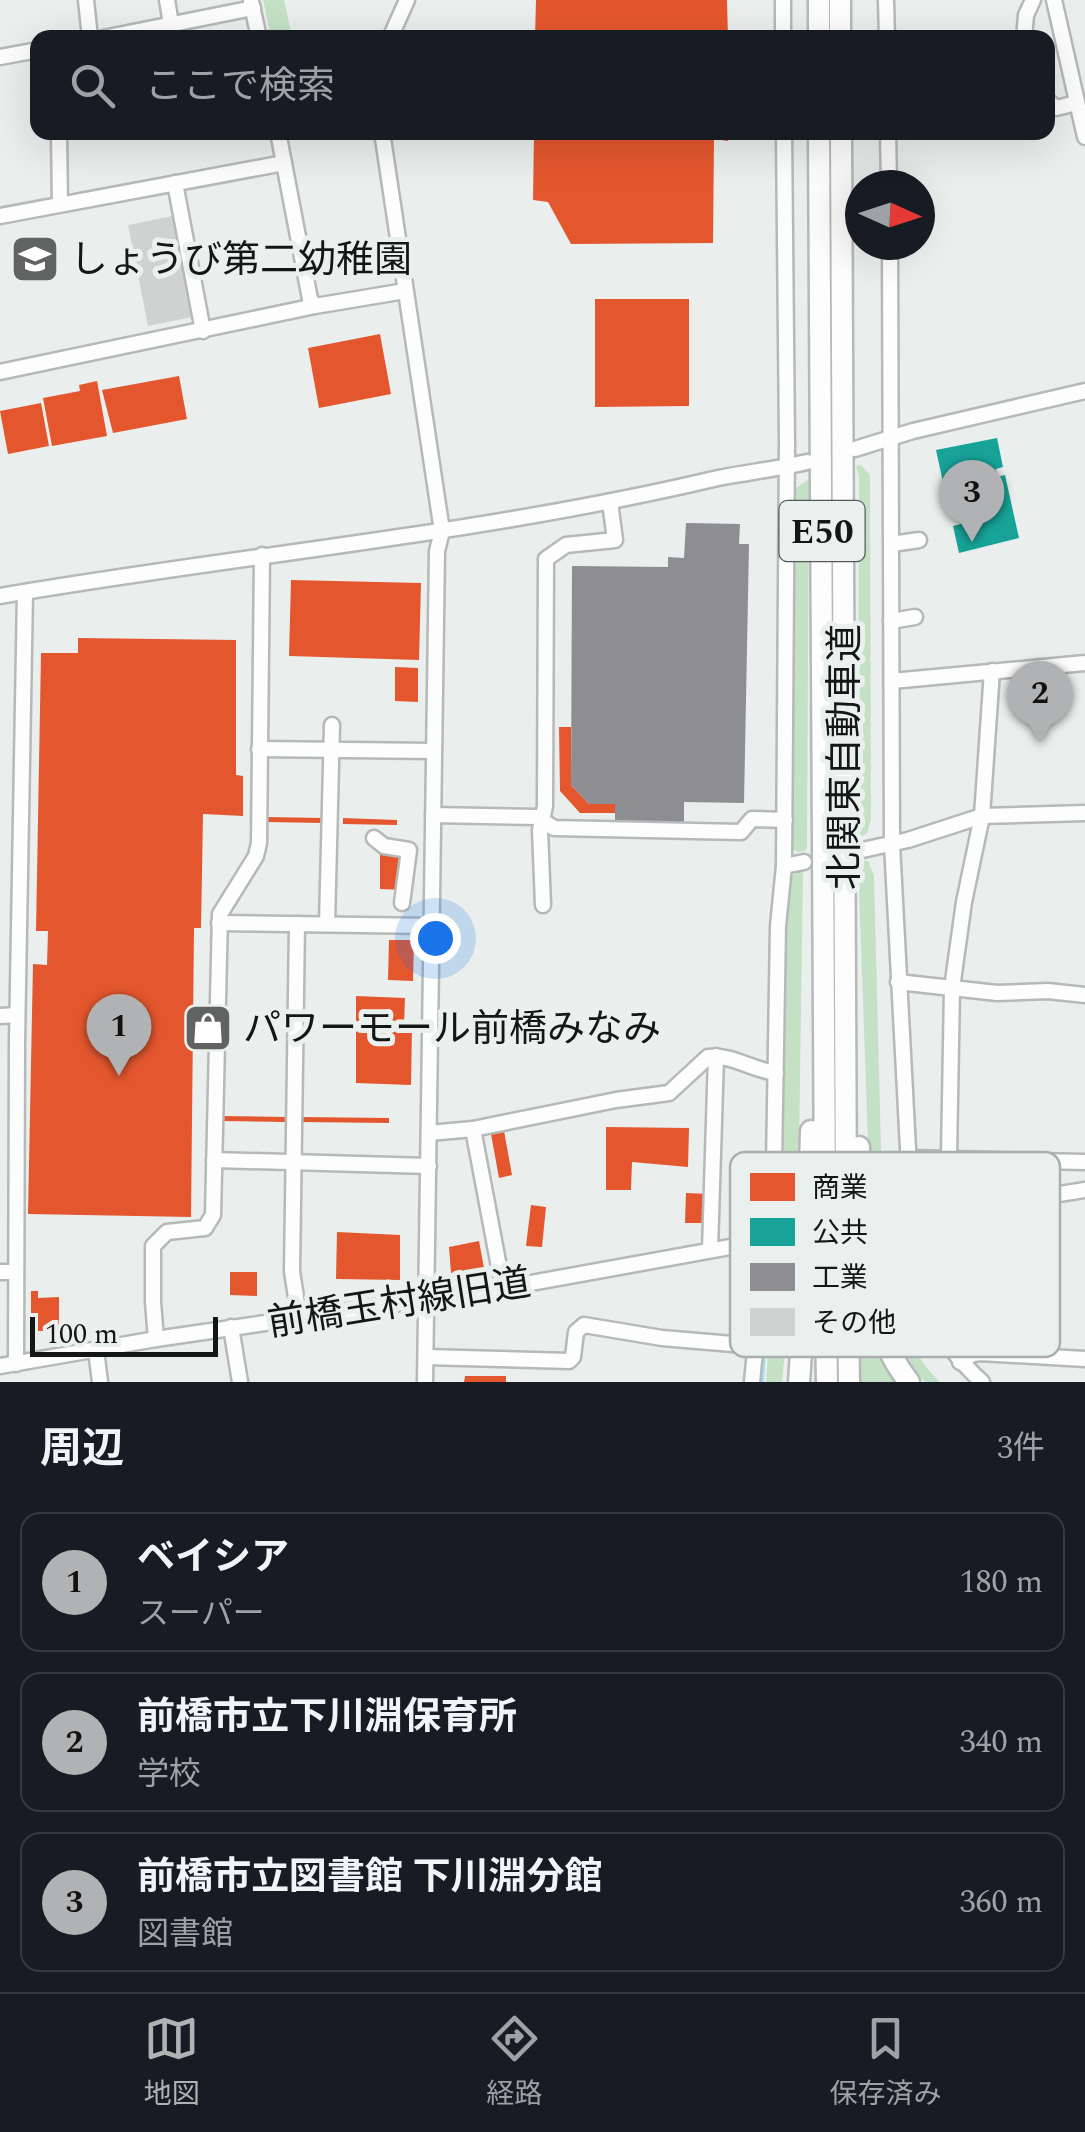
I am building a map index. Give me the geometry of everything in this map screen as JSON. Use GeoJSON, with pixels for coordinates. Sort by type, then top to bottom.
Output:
{"type":"FeatureCollection","features":[{"type":"Feature","properties":{"kind":"highway"},"geometry":{"type":"LineString","coordinates":[[818,0],[819,30]]}},
{"type":"Feature","properties":{"kind":"highway"},"geometry":{"type":"LineString","coordinates":[[840,0],[840,30]]}},
{"type":"Feature","properties":{"kind":"highway","name":"北関東自動車道"},"geometry":{"type":"LineString","coordinates":[[814,1152],[812,1105],[824,929],[820,140]]}},
{"type":"Feature","properties":{"kind":"highway","name":"北関東自動車道"},"geometry":{"type":"LineString","coordinates":[[841,140],[844,906],[852,1152]]}},
{"type":"Feature","properties":{"kind":"highway"},"geometry":{"type":"LineString","coordinates":[[800,1382],[808,1357]]}},
{"type":"Feature","properties":{"kind":"highway"},"geometry":{"type":"LineString","coordinates":[[828,1382],[830,1357]]}},
{"type":"Feature","properties":{"kind":"highway"},"geometry":{"type":"LineString","coordinates":[[846,1357],[849,1382]]}},
{"type":"Feature","properties":{"kind":"highway"},"geometry":{"type":"LineString","coordinates":[[892,1357],[909,1382]]}},
{"type":"Feature","properties":{"kind":"street"},"geometry":{"type":"LineString","coordinates":[[86,0],[89,30]]}},
{"type":"Feature","properties":{"kind":"street"},"geometry":{"type":"LineString","coordinates":[[167,0],[171,24]]}},
{"type":"Feature","properties":{"kind":"street"},"geometry":{"type":"LineString","coordinates":[[394,30],[407,0]]}},
{"type":"Feature","properties":{"kind":"street"},"geometry":{"type":"LineString","coordinates":[[783,0],[783,30]]}},
{"type":"Feature","properties":{"kind":"street"},"geometry":{"type":"LineString","coordinates":[[886,0],[887,30]]}},
{"type":"Feature","properties":{"kind":"street"},"geometry":{"type":"LineString","coordinates":[[1025,30],[1032,0]]}},
{"type":"Feature","properties":{"kind":"street"},"geometry":{"type":"LineString","coordinates":[[1054,0],[1085,137]]}},
{"type":"Feature","properties":{"kind":"street"},"geometry":{"type":"LineString","coordinates":[[141,30],[252,4],[257,30]]}},
{"type":"Feature","properties":{"kind":"street"},"geometry":{"type":"LineString","coordinates":[[0,57],[30,51]]}},
{"type":"Feature","properties":{"kind":"street"},"geometry":{"type":"LineString","coordinates":[[1055,107],[1077,103]]}},
{"type":"Feature","properties":{"kind":"street"},"geometry":{"type":"LineString","coordinates":[[59,140],[60,204]]}},
{"type":"Feature","properties":{"kind":"street"},"geometry":{"type":"LineString","coordinates":[[280,140],[310,300],[315,306]]}},
{"type":"Feature","properties":{"kind":"street"},"geometry":{"type":"LineString","coordinates":[[383,140],[442,531],[437,550],[425,1382]]}},
{"type":"Feature","properties":{"kind":"street"},"geometry":{"type":"LineString","coordinates":[[774,1152],[778,926],[785,820],[784,140]]}},
{"type":"Feature","properties":{"kind":"street"},"geometry":{"type":"LineString","coordinates":[[888,140],[889,170]]}},
{"type":"Feature","properties":{"kind":"street"},"geometry":{"type":"LineString","coordinates":[[0,216],[284,163]]}},
{"type":"Feature","properties":{"kind":"street"},"geometry":{"type":"LineString","coordinates":[[174,183],[204,331]]}},
{"type":"Feature","properties":{"kind":"street"},"geometry":{"type":"LineString","coordinates":[[890,260],[892,844],[908,1152]]}},
{"type":"Feature","properties":{"kind":"street"},"geometry":{"type":"LineString","coordinates":[[0,372],[405,290]]}},
{"type":"Feature","properties":{"kind":"street"},"geometry":{"type":"LineString","coordinates":[[855,449],[1085,391]]}},
{"type":"Feature","properties":{"kind":"street"},"geometry":{"type":"LineString","coordinates":[[0,596],[442,531],[808,462]]}},
{"type":"Feature","properties":{"kind":"street"},"geometry":{"type":"LineString","coordinates":[[544,905],[546,560],[566,544],[615,540],[610,502]]}},
{"type":"Feature","properties":{"kind":"street"},"geometry":{"type":"LineString","coordinates":[[892,544],[919,540]]}},
{"type":"Feature","properties":{"kind":"street"},"geometry":{"type":"LineString","coordinates":[[156,1339],[153,1246],[167,1232],[200,1230],[211,1222],[220,914],[258,851],[262,555]]}},
{"type":"Feature","properties":{"kind":"street"},"geometry":{"type":"LineString","coordinates":[[8,1365],[25,592]]}},
{"type":"Feature","properties":{"kind":"street"},"geometry":{"type":"LineString","coordinates":[[891,622],[915,617]]}},
{"type":"Feature","properties":{"kind":"street"},"geometry":{"type":"LineString","coordinates":[[892,681],[1085,663]]}},
{"type":"Feature","properties":{"kind":"street"},"geometry":{"type":"LineString","coordinates":[[949,1152],[952,988],[982,816],[992,672]]}},
{"type":"Feature","properties":{"kind":"street"},"geometry":{"type":"LineString","coordinates":[[327,924],[332,726]]}},
{"type":"Feature","properties":{"kind":"street"},"geometry":{"type":"LineString","coordinates":[[259,749],[434,751]]}},
{"type":"Feature","properties":{"kind":"street"},"geometry":{"type":"LineString","coordinates":[[858,851],[982,816],[1085,813]]}},
{"type":"Feature","properties":{"kind":"street"},"geometry":{"type":"LineString","coordinates":[[433,815],[543,819],[554,828],[738,832],[744,831],[752,819],[785,820]]}},
{"type":"Feature","properties":{"kind":"street"},"geometry":{"type":"LineString","coordinates":[[374,838],[384,846],[409,850],[402,903]]}},
{"type":"Feature","properties":{"kind":"street"},"geometry":{"type":"LineString","coordinates":[[784,866],[804,862]]}},
{"type":"Feature","properties":{"kind":"street"},"geometry":{"type":"LineString","coordinates":[[219,923],[432,926]]}},
{"type":"Feature","properties":{"kind":"street"},"geometry":{"type":"LineString","coordinates":[[297,924],[292,1270],[299,1316]]}},
{"type":"Feature","properties":{"kind":"street"},"geometry":{"type":"LineString","coordinates":[[898,982],[997,994],[1085,995]]}},
{"type":"Feature","properties":{"kind":"street"},"geometry":{"type":"LineString","coordinates":[[0,1016],[17,1015]]}},
{"type":"Feature","properties":{"kind":"street"},"geometry":{"type":"LineString","coordinates":[[430,1132],[474,1128],[669,1092],[708,1058],[716,1056],[758,1071],[776,1072]]}},
{"type":"Feature","properties":{"kind":"street"},"geometry":{"type":"LineString","coordinates":[[710,1250],[716,1056]]}},
{"type":"Feature","properties":{"kind":"street"},"geometry":{"type":"LineString","coordinates":[[474,1128],[502,1288]]}},
{"type":"Feature","properties":{"kind":"street"},"geometry":{"type":"LineString","coordinates":[[214,1160],[429,1166]]}},
{"type":"Feature","properties":{"kind":"street"},"geometry":{"type":"LineString","coordinates":[[1060,1161],[1085,1162]]}},
{"type":"Feature","properties":{"kind":"street"},"geometry":{"type":"LineString","coordinates":[[1060,1194],[1085,1190]]}},
{"type":"Feature","properties":{"kind":"street","name":"前橋玉村線旧道"},"geometry":{"type":"LineString","coordinates":[[8,1365],[299,1316],[502,1288],[730,1247]]}},
{"type":"Feature","properties":{"kind":"street"},"geometry":{"type":"LineString","coordinates":[[426,1357],[569,1361],[576,1332],[584,1326],[730,1344]]}},
{"type":"Feature","properties":{"kind":"street"},"geometry":{"type":"LineString","coordinates":[[231,1327],[240,1382]]}},
{"type":"Feature","properties":{"kind":"street"},"geometry":{"type":"LineString","coordinates":[[96,1350],[100,1382]]}},
{"type":"Feature","properties":{"kind":"street"},"geometry":{"type":"LineString","coordinates":[[752,1382],[755,1357]]}},
{"type":"Feature","properties":{"kind":"street"},"geometry":{"type":"LineString","coordinates":[[956,1357],[982,1382]]}},
{"type":"Feature","properties":{"kind":"street"},"geometry":{"type":"LineString","coordinates":[[960,1362],[968,1357]]}},
{"type":"Feature","properties":{"kind":"street"},"geometry":{"type":"LineString","coordinates":[[1050,1357],[1085,1359]]}},
{"type":"Feature","properties":{"kind":"green space"},"geometry":{"type":"Polygon","coordinates":[[[263,0],[284,0],[290,30],[269,30],[263,0]]]}},
{"type":"Feature","properties":{"kind":"green space"},"geometry":{"type":"Polygon","coordinates":[[[861,465],[870,475],[871,819],[867,833],[858,839],[856,466],[861,465]]]}},
{"type":"Feature","properties":{"kind":"green space"},"geometry":{"type":"Polygon","coordinates":[[[809,479],[807,848],[797,852],[790,846],[792,491],[809,479]]]}},
{"type":"Feature","properties":{"kind":"green space"},"geometry":{"type":"Polygon","coordinates":[[[858,859],[868,861],[874,876],[881,1152],[868,1152],[858,859]]]}},
{"type":"Feature","properties":{"kind":"green space"},"geometry":{"type":"Polygon","coordinates":[[[803,869],[799,1152],[784,1152],[790,877],[803,869]]]}},
{"type":"Feature","properties":{"kind":"green space"},"geometry":{"type":"Polygon","coordinates":[[[768,1357],[784,1357],[782,1382],[766,1382],[768,1357]]]}},
{"type":"Feature","properties":{"kind":"green space"},"geometry":{"type":"Polygon","coordinates":[[[861,1357],[889,1357],[900,1382],[861,1382],[861,1357]]]}},
{"type":"Feature","properties":{"kind":"green space"},"geometry":{"type":"Polygon","coordinates":[[[906,1357],[920,1357],[940,1382],[925,1382],[906,1357]]]}},
{"type":"Feature","properties":{"kind":"building: 商業"},"geometry":{"type":"Polygon","coordinates":[[[536,0],[727,0],[728,30],[535,30],[536,0]]]}},
{"type":"Feature","properties":{"kind":"building: 商業"},"geometry":{"type":"Polygon","coordinates":[[[534,140],[714,140],[713,243],[571,244],[548,202],[533,200],[534,140]]]}},
{"type":"Feature","properties":{"kind":"building: 商業"},"geometry":{"type":"Polygon","coordinates":[[[595,299],[689,299],[689,406],[595,407],[595,299]]]}},
{"type":"Feature","properties":{"kind":"building: 商業"},"geometry":{"type":"Polygon","coordinates":[[[380,334],[391,394],[319,408],[308,348],[380,334]]]}},
{"type":"Feature","properties":{"kind":"building: 商業"},"geometry":{"type":"Polygon","coordinates":[[[179,376],[187,419],[113,433],[102,390],[179,376]]]}},
{"type":"Feature","properties":{"kind":"building: 商業"},"geometry":{"type":"Polygon","coordinates":[[[97,381],[107,436],[52,446],[43,398],[80,391],[79,385],[97,381]]]}},
{"type":"Feature","properties":{"kind":"building: 商業"},"geometry":{"type":"Polygon","coordinates":[[[41,403],[49,446],[8,454],[0,411],[41,403]]]}},
{"type":"Feature","properties":{"kind":"building: 商業"},"geometry":{"type":"Polygon","coordinates":[[[291,580],[421,583],[419,660],[289,656],[291,580]]]}},
{"type":"Feature","properties":{"kind":"building: 商業"},"geometry":{"type":"Polygon","coordinates":[[[78,638],[236,640],[236,775],[243,776],[243,816],[203,814],[201,928],[194,928],[191,1217],[28,1214],[33,964],[47,965],[48,931],[36,931],[41,653],[78,653],[78,638]]]}},
{"type":"Feature","properties":{"kind":"building: 商業"},"geometry":{"type":"Polygon","coordinates":[[[395,667],[418,668],[418,702],[395,701],[395,667]]]}},
{"type":"Feature","properties":{"kind":"building: 商業"},"geometry":{"type":"Polygon","coordinates":[[[559,727],[571,727],[571,785],[589,804],[615,804],[615,813],[580,813],[560,791],[559,727]]]}},
{"type":"Feature","properties":{"kind":"building: 商業"},"geometry":{"type":"Polygon","coordinates":[[[266,817],[324,818],[324,823],[266,822],[266,817]]]}},
{"type":"Feature","properties":{"kind":"building: 商業"},"geometry":{"type":"Polygon","coordinates":[[[343,818],[397,820],[397,825],[343,824],[343,818]]]}},
{"type":"Feature","properties":{"kind":"building: 商業"},"geometry":{"type":"Polygon","coordinates":[[[380,849],[407,850],[406,890],[380,889],[380,849]]]}},
{"type":"Feature","properties":{"kind":"building: 商業"},"geometry":{"type":"Polygon","coordinates":[[[389,940],[414,940],[413,981],[388,980],[389,940]]]}},
{"type":"Feature","properties":{"kind":"building: 商業"},"geometry":{"type":"Polygon","coordinates":[[[356,996],[405,998],[404,1025],[412,1026],[411,1085],[356,1083],[356,996]]]}},
{"type":"Feature","properties":{"kind":"building: 商業"},"geometry":{"type":"Polygon","coordinates":[[[222,1116],[285,1117],[285,1122],[222,1121],[222,1116]]]}},
{"type":"Feature","properties":{"kind":"building: 商業"},"geometry":{"type":"Polygon","coordinates":[[[301,1117],[389,1118],[389,1123],[301,1122],[301,1117]]]}},
{"type":"Feature","properties":{"kind":"building: 商業"},"geometry":{"type":"Polygon","coordinates":[[[606,1127],[689,1128],[688,1167],[632,1162],[631,1190],[606,1190],[606,1127]]]}},
{"type":"Feature","properties":{"kind":"building: 商業"},"geometry":{"type":"Polygon","coordinates":[[[504,1131],[512,1175],[499,1178],[491,1134],[504,1131]]]}},
{"type":"Feature","properties":{"kind":"building: 商業"},"geometry":{"type":"Polygon","coordinates":[[[686,1193],[709,1194],[708,1223],[685,1223],[686,1193]]]}},
{"type":"Feature","properties":{"kind":"building: 商業"},"geometry":{"type":"Polygon","coordinates":[[[531,1205],[546,1207],[542,1247],[526,1246],[531,1205]]]}},
{"type":"Feature","properties":{"kind":"building: 商業"},"geometry":{"type":"Polygon","coordinates":[[[337,1232],[400,1235],[400,1280],[336,1279],[337,1232]]]}},
{"type":"Feature","properties":{"kind":"building: 商業"},"geometry":{"type":"Polygon","coordinates":[[[479,1241],[484,1268],[451,1273],[449,1247],[479,1241]]]}},
{"type":"Feature","properties":{"kind":"building: 商業"},"geometry":{"type":"Polygon","coordinates":[[[230,1272],[257,1272],[257,1296],[230,1295],[230,1272]]]}},
{"type":"Feature","properties":{"kind":"building: 商業"},"geometry":{"type":"Polygon","coordinates":[[[31,1291],[38,1291],[38,1298],[59,1297],[59,1331],[38,1331],[38,1313],[31,1313],[31,1291]]]}},
{"type":"Feature","properties":{"kind":"building: 商業"},"geometry":{"type":"Polygon","coordinates":[[[465,1376],[506,1376],[506,1382],[464,1382],[465,1376]]]}},
{"type":"Feature","properties":{"kind":"building: 公共"},"geometry":{"type":"Polygon","coordinates":[[[997,438],[1003,467],[996,469],[997,477],[1005,475],[1019,538],[959,553],[953,526],[965,523],[959,493],[946,496],[936,450],[997,438]]]}},
{"type":"Feature","properties":{"kind":"building: 工業"},"geometry":{"type":"Polygon","coordinates":[[[686,523],[740,524],[739,544],[749,544],[744,803],[684,802],[684,824],[615,823],[615,804],[589,804],[571,785],[572,566],[668,567],[668,557],[684,558],[686,523]]]}},
{"type":"Feature","properties":{"kind":"building: その他"},"geometry":{"type":"Polygon","coordinates":[[[172,216],[192,317],[148,326],[128,225],[172,216]]]}},
{"type":"Feature","properties":{"kind":"waterway"},"geometry":{"type":"LineString","coordinates":[[762,1382],[764,1357]]}},
{"type":"Feature","properties":{"kind":"place","name":"しょうび第二幼稚園"},"geometry":{"type":"Point","coordinates":[35,259]}},
{"type":"Feature","properties":{"kind":"place","name":"前橋市立図書館 下川淵分館"},"geometry":{"type":"Point","coordinates":[972,542]}},
{"type":"Feature","properties":{"kind":"place","name":"前橋市立下川淵保育所"},"geometry":{"type":"Point","coordinates":[1040,743]}},
{"type":"Feature","properties":{"kind":"place","name":"パワーモール前橋みなみ"},"geometry":{"type":"Point","coordinates":[208,1028]}},
{"type":"Feature","properties":{"kind":"place","name":"ベイシア"},"geometry":{"type":"Point","coordinates":[119,1076]}}]}
